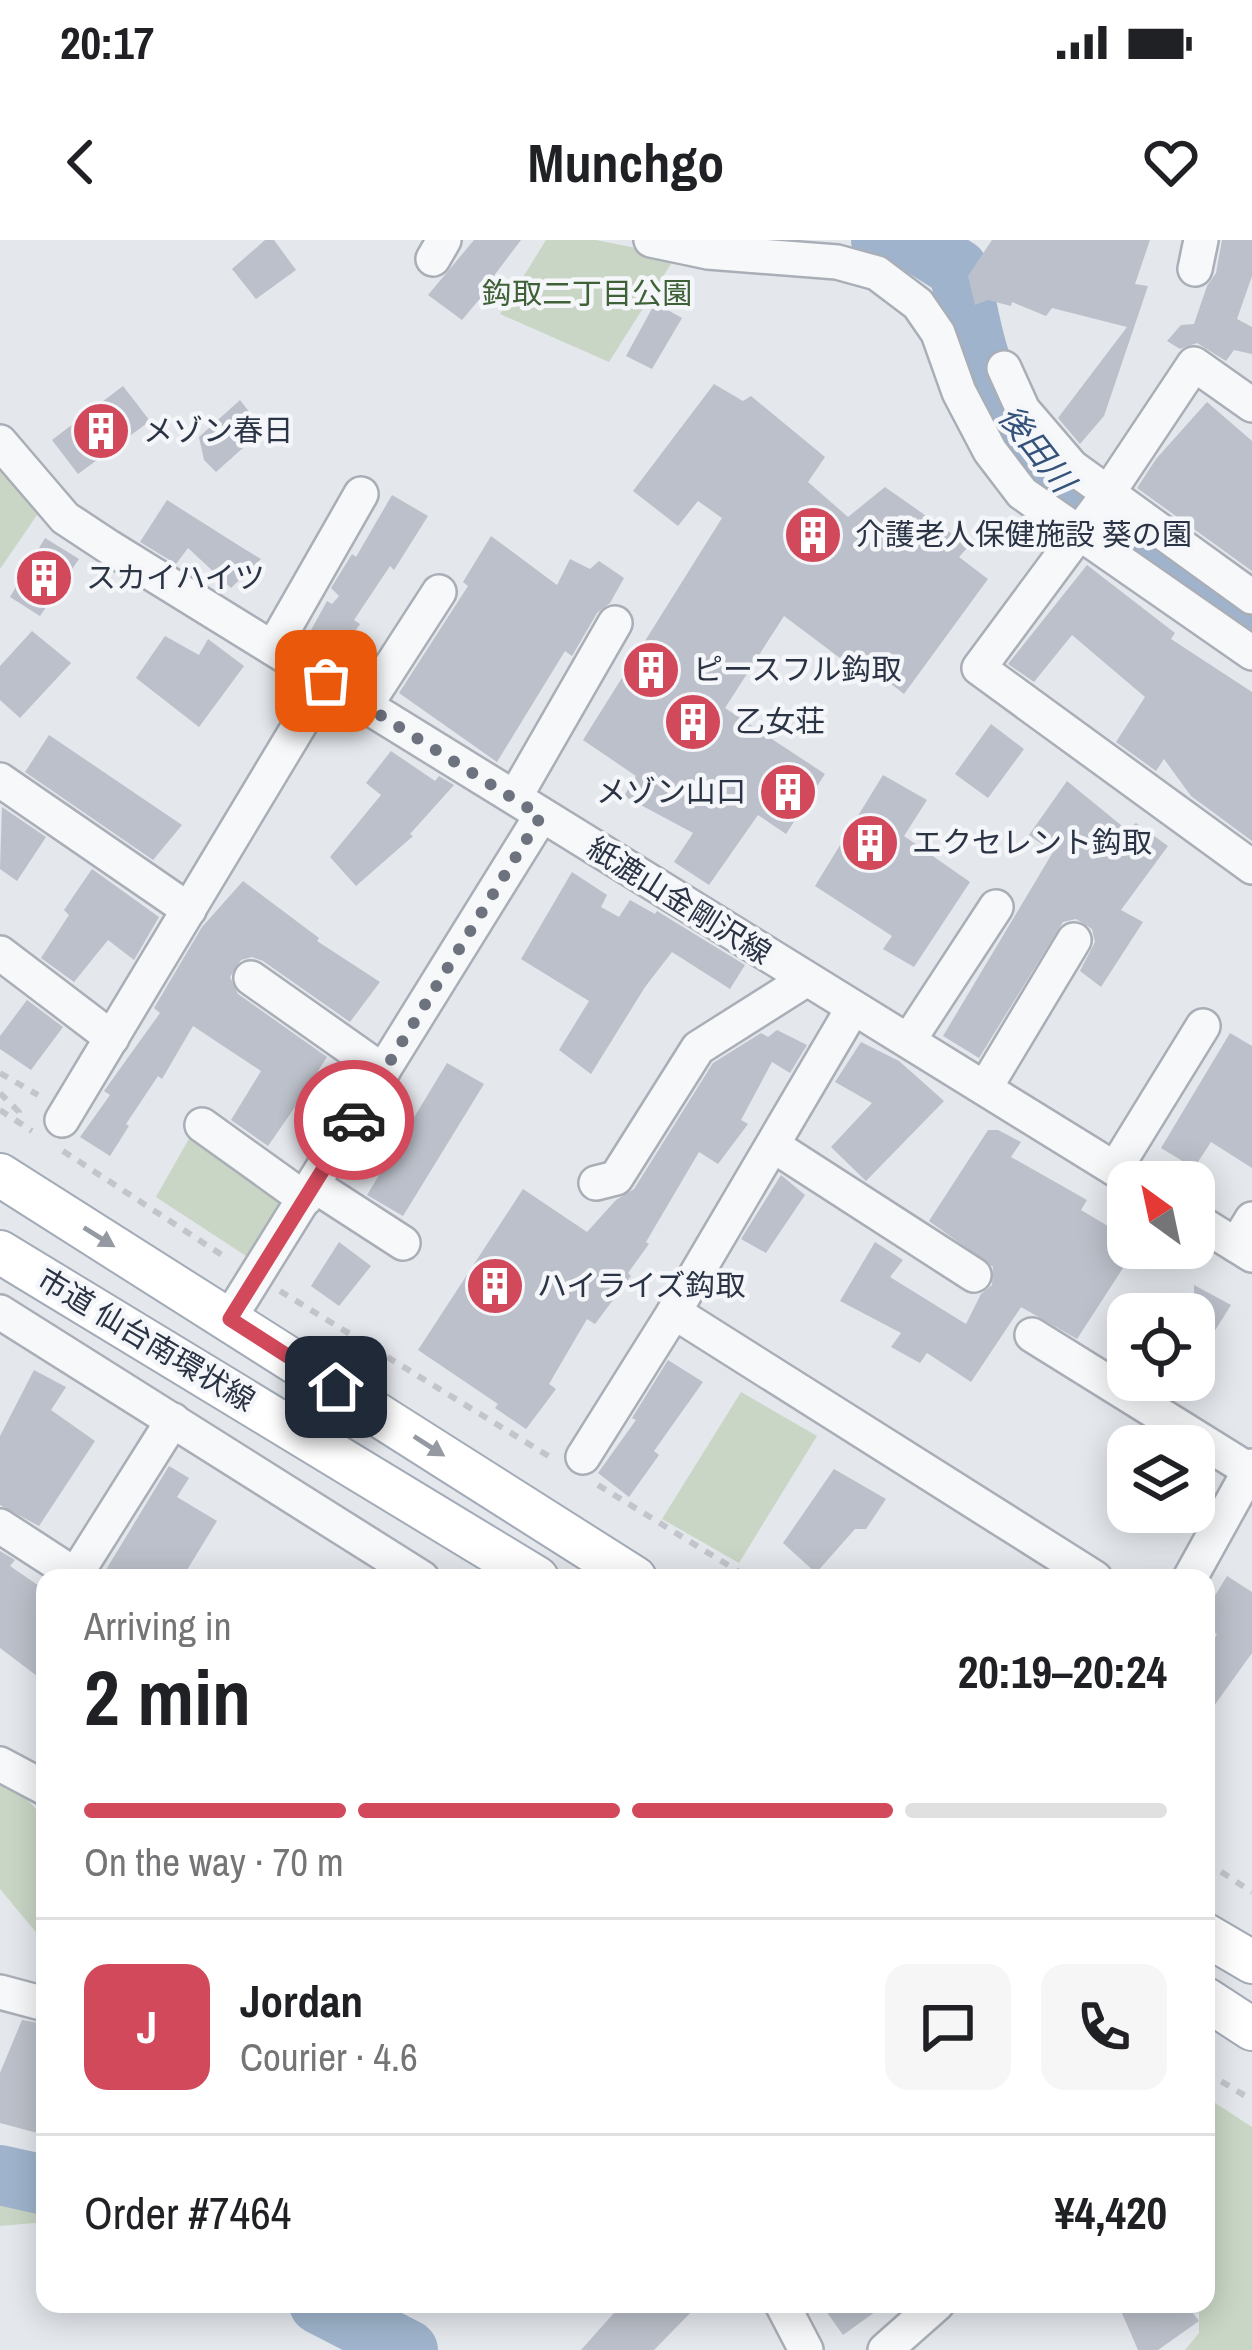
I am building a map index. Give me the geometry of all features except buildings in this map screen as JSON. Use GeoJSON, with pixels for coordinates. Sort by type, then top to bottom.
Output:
{"type":"FeatureCollection","features":[{"type":"Feature","properties":{"kind":"main road","name":"市道 仙台南環状線"},"geometry":{"type":"LineString","coordinates":[[0,1175],[621,1569]]}},
{"type":"Feature","properties":{"kind":"main road","name":"市道 仙台南環状線"},"geometry":{"type":"LineString","coordinates":[[0,1252],[522,1569]]}},
{"type":"Feature","properties":{"kind":"main road"},"geometry":{"type":"LineString","coordinates":[[1215,1940],[1252,1962]]}},
{"type":"Feature","properties":{"kind":"main road"},"geometry":{"type":"LineString","coordinates":[[1215,2005],[1252,2029]]}},
{"type":"Feature","properties":{"kind":"street"},"geometry":{"type":"LineString","coordinates":[[651,240],[709,252],[837,262],[877,274],[918,304],[938,333],[958,392],[990,451],[1022,494],[1094,512],[1252,597]]}},
{"type":"Feature","properties":{"kind":"street"},"geometry":{"type":"LineString","coordinates":[[1252,405],[1194,364],[1094,512],[979,668],[1252,867]]}},
{"type":"Feature","properties":{"kind":"street"},"geometry":{"type":"LineString","coordinates":[[1004,368],[1023,410],[1072,467],[1094,512],[1252,653]]}},
{"type":"Feature","properties":{"kind":"street","name":"紙漉山金剛沢線"},"geometry":{"type":"LineString","coordinates":[[0,442],[65,518],[1107,1164]]}},
{"type":"Feature","properties":{"kind":"street"},"geometry":{"type":"LineString","coordinates":[[273,648],[361,494]]}},
{"type":"Feature","properties":{"kind":"street"},"geometry":{"type":"LineString","coordinates":[[366,705],[439,592]]}},
{"type":"Feature","properties":{"kind":"street"},"geometry":{"type":"LineString","coordinates":[[230,1319],[383,1071],[528,806],[615,623]]}},
{"type":"Feature","properties":{"kind":"street"},"geometry":{"type":"LineString","coordinates":[[55,1128],[326,681]]}},
{"type":"Feature","properties":{"kind":"street"},"geometry":{"type":"LineString","coordinates":[[0,780],[189,910]]}},
{"type":"Feature","properties":{"kind":"street"},"geometry":{"type":"LineString","coordinates":[[909,1040],[996,907]]}},
{"type":"Feature","properties":{"kind":"street"},"geometry":{"type":"LineString","coordinates":[[985,1088],[1074,940]]}},
{"type":"Feature","properties":{"kind":"street"},"geometry":{"type":"LineString","coordinates":[[0,953],[112,1038]]}},
{"type":"Feature","properties":{"kind":"street"},"geometry":{"type":"LineString","coordinates":[[251,978],[383,1071]]}},
{"type":"Feature","properties":{"kind":"street"},"geometry":{"type":"LineString","coordinates":[[596,1183],[616,1178],[698,1048],[807,980]]}},
{"type":"Feature","properties":{"kind":"street"},"geometry":{"type":"LineString","coordinates":[[575,1465],[674,1312],[853,1008]]}},
{"type":"Feature","properties":{"kind":"street"},"geometry":{"type":"LineString","coordinates":[[1134,1161],[1203,1026]]}},
{"type":"Feature","properties":{"kind":"street"},"geometry":{"type":"LineString","coordinates":[[202,1125],[310,1193],[403,1243]]}},
{"type":"Feature","properties":{"kind":"street"},"geometry":{"type":"LineString","coordinates":[[774,1146],[974,1275]]}},
{"type":"Feature","properties":{"kind":"street"},"geometry":{"type":"LineString","coordinates":[[1215,1227],[1247,1240]]}},
{"type":"Feature","properties":{"kind":"street"},"geometry":{"type":"LineString","coordinates":[[0,1312],[408,1569]]}},
{"type":"Feature","properties":{"kind":"street"},"geometry":{"type":"LineString","coordinates":[[674,1312],[1081,1569]]}},
{"type":"Feature","properties":{"kind":"street"},"geometry":{"type":"LineString","coordinates":[[1032,1334],[1251,1468],[1195,1569]]}},
{"type":"Feature","properties":{"kind":"street"},"geometry":{"type":"LineString","coordinates":[[82,1569],[173,1420]]}},
{"type":"Feature","properties":{"kind":"street"},"geometry":{"type":"LineString","coordinates":[[0,1526],[67,1569]]}},
{"type":"Feature","properties":{"kind":"street"},"geometry":{"type":"LineString","coordinates":[[0,1764],[36,1783]]}},
{"type":"Feature","properties":{"kind":"street"},"geometry":{"type":"LineString","coordinates":[[0,1992],[36,2002]]}},
{"type":"Feature","properties":{"kind":"street"},"geometry":{"type":"LineString","coordinates":[[787,2313],[806,2350]]}},
{"type":"Feature","properties":{"kind":"street"},"geometry":{"type":"LineString","coordinates":[[885,2350],[927,2313]]}},
{"type":"Feature","properties":{"kind":"path"},"geometry":{"type":"LineString","coordinates":[[0,1073],[55,1128],[256,1276],[575,1465],[735,1569]]}},
{"type":"Feature","properties":{"kind":"path"},"geometry":{"type":"LineString","coordinates":[[0,1093],[19,1112],[16,1120]]}},
{"type":"Feature","properties":{"kind":"path"},"geometry":{"type":"LineString","coordinates":[[0,1110],[16,1120],[55,1128]]}},
{"type":"Feature","properties":{"kind":"path"},"geometry":{"type":"LineString","coordinates":[[1215,1868],[1252,1892]]}},
{"type":"Feature","properties":{"kind":"path"},"geometry":{"type":"LineString","coordinates":[[1215,2077],[1252,2100]]}},
{"type":"Feature","properties":{"kind":"green space","name":"鈎取二丁目公園"},"geometry":{"type":"Polygon","coordinates":[[[546,240],[596,240],[676,256],[609,362],[500,314],[546,240]]]}},
{"type":"Feature","properties":{"kind":"green space"},"geometry":{"type":"Polygon","coordinates":[[[0,466],[37,515],[0,569],[0,466]]]}},
{"type":"Feature","properties":{"kind":"green space"},"geometry":{"type":"Polygon","coordinates":[[[191,1135],[267,1182],[280,1205],[246,1256],[156,1197],[191,1135]]]}},
{"type":"Feature","properties":{"kind":"green space"},"geometry":{"type":"Polygon","coordinates":[[[741,1392],[817,1436],[739,1563],[662,1519],[741,1392]]]}},
{"type":"Feature","properties":{"kind":"green space"},"geometry":{"type":"Polygon","coordinates":[[[0,1782],[21,1793],[36,1809],[36,1932],[0,1889],[0,1782]]]}},
{"type":"Feature","properties":{"kind":"green space"},"geometry":{"type":"Polygon","coordinates":[[[1215,2103],[1252,2127],[1252,2350],[1185,2350],[1199,2333],[1199,2313],[1215,2313],[1215,2103]]]}},
{"type":"Feature","properties":{"kind":"green space"},"geometry":{"type":"Polygon","coordinates":[[[0,2147],[36,2158],[36,2223],[0,2226],[0,2147]]]}},
{"type":"Feature","properties":{"kind":"waterway","name":"後田川"},"geometry":{"type":"LineString","coordinates":[[881,240],[917,243],[958,269],[983,368],[1004,411],[1062,485],[1136,548],[1252,632]]}},
{"type":"Feature","properties":{"kind":"waterway"},"geometry":{"type":"LineString","coordinates":[[0,2175],[36,2183]]}},
{"type":"Feature","properties":{"kind":"waterway"},"geometry":{"type":"LineString","coordinates":[[336,2313],[408,2350]]}},
{"type":"Feature","properties":{"kind":"way so far"},"geometry":{"type":"LineString","coordinates":[[326,681],[541,816],[354,1120]]}},
{"type":"Feature","properties":{"kind":"place","name":"メゾン春日"},"geometry":{"type":"Point","coordinates":[101,431]}},
{"type":"Feature","properties":{"kind":"place","name":"介護老人保健施設 葵の園"},"geometry":{"type":"Point","coordinates":[813,535]}},
{"type":"Feature","properties":{"kind":"place","name":"スカイハイツ"},"geometry":{"type":"Point","coordinates":[44,578]}},
{"type":"Feature","properties":{"kind":"place","name":"ピースフル鈎取"},"geometry":{"type":"Point","coordinates":[651,670]}},
{"type":"Feature","properties":{"kind":"place","name":"乙女荘"},"geometry":{"type":"Point","coordinates":[693,722]}},
{"type":"Feature","properties":{"kind":"place","name":"メゾン山口"},"geometry":{"type":"Point","coordinates":[788,792]}},
{"type":"Feature","properties":{"kind":"place","name":"エクセレント鈎取"},"geometry":{"type":"Point","coordinates":[870,843]}},
{"type":"Feature","properties":{"kind":"place","name":"ハイライズ鈎取"},"geometry":{"type":"Point","coordinates":[495,1286]}},
{"type":"Feature","properties":{"kind":"route"},"geometry":{"type":"LineString","coordinates":[[336,1387],[230,1319],[354,1120]]}}]}
